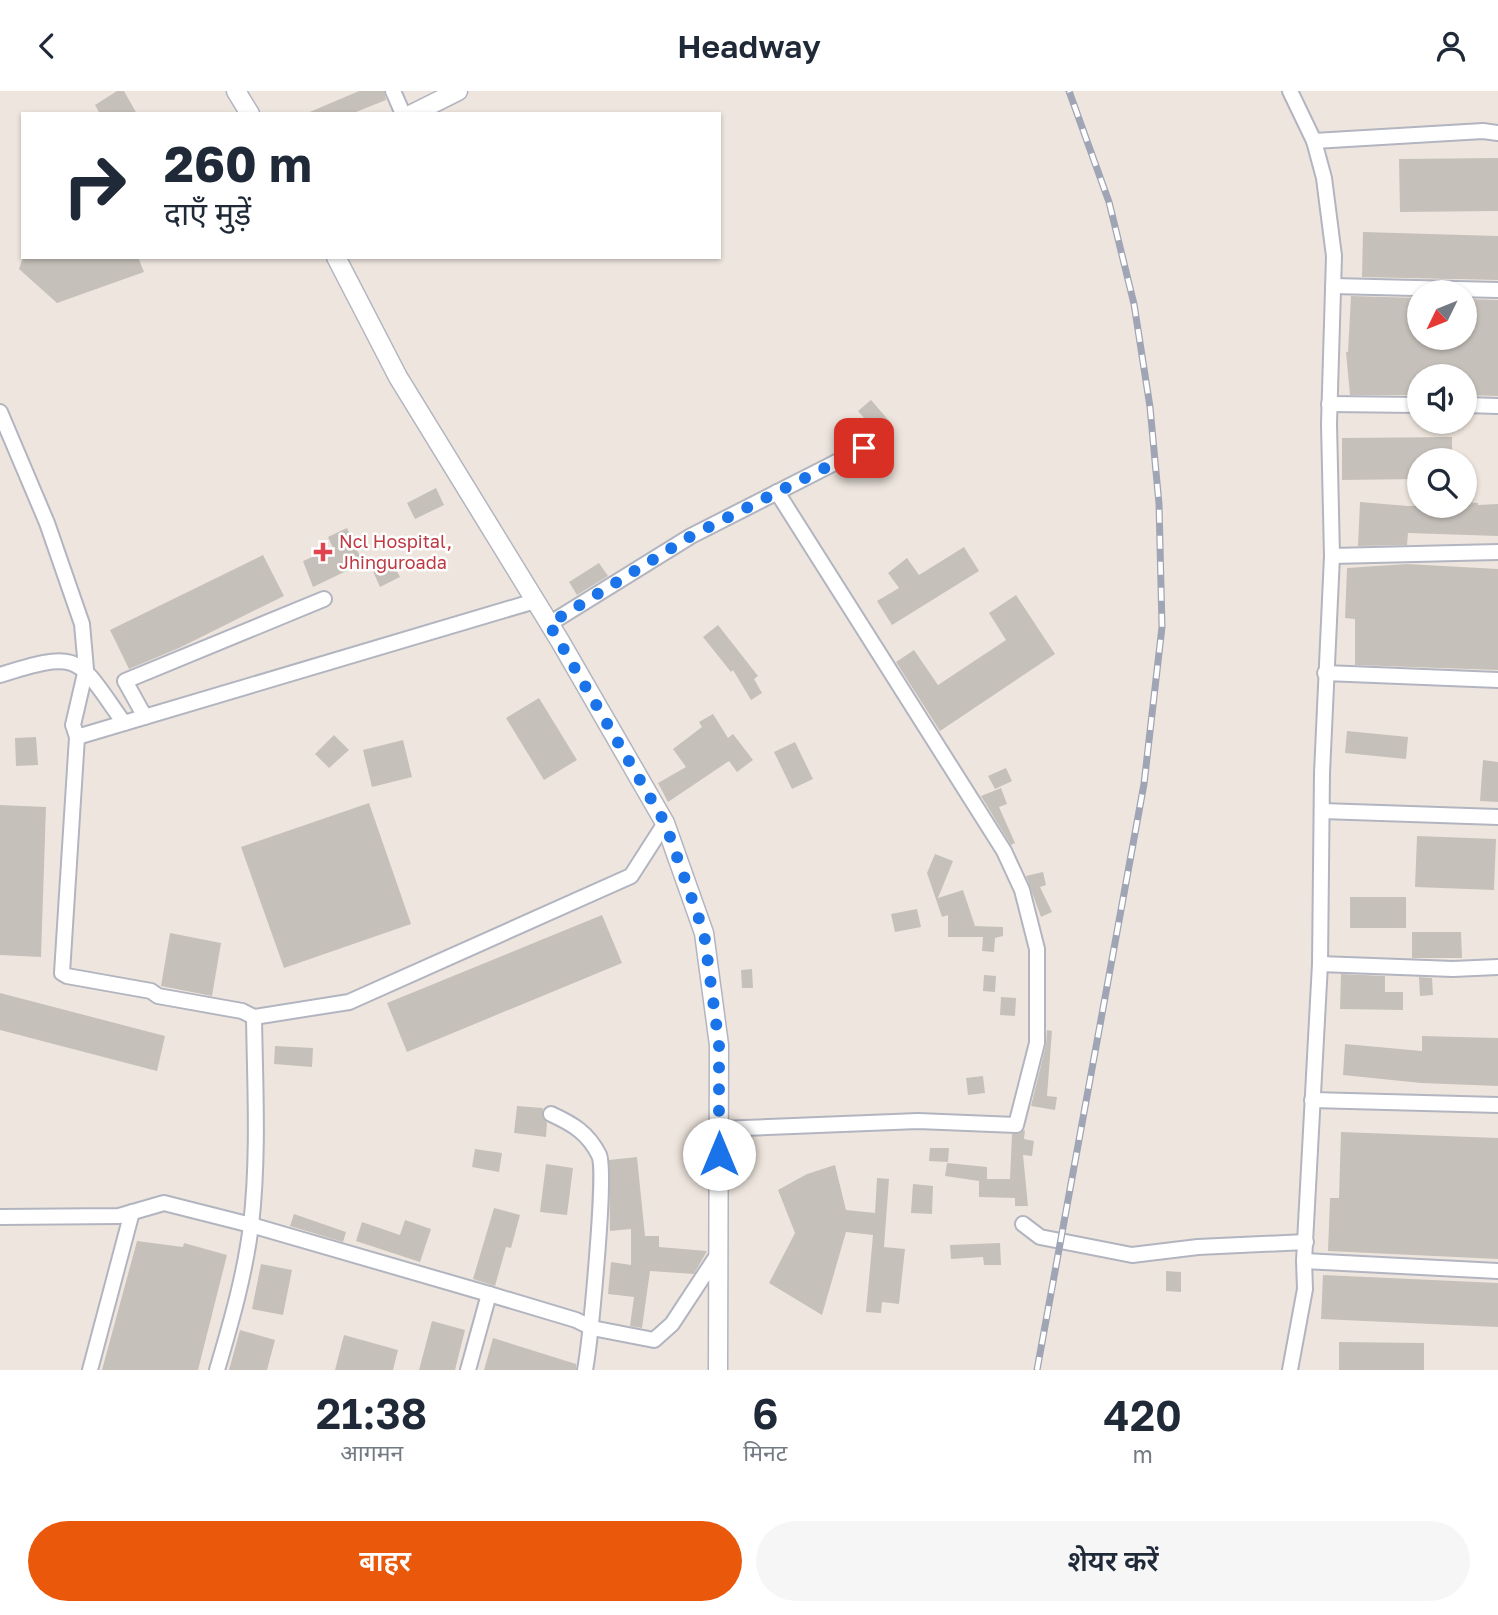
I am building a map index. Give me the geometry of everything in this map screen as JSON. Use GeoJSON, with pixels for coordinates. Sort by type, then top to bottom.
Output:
{"type":"FeatureCollection","features":[{"type":"Feature","properties":{"kind":"street"},"geometry":{"type":"LineString","coordinates":[[236,91],[249,112]]}},
{"type":"Feature","properties":{"kind":"street"},"geometry":{"type":"LineString","coordinates":[[393,91],[402,112]]}},
{"type":"Feature","properties":{"kind":"street"},"geometry":{"type":"LineString","coordinates":[[416,112],[456,91]]}},
{"type":"Feature","properties":{"kind":"street"},"geometry":{"type":"LineString","coordinates":[[1290,91],[1314,141],[1324,179],[1334,256],[1329,404],[1332,556],[1325,673],[1320,964],[1304,1261],[1306,1289],[1290,1370]]}},
{"type":"Feature","properties":{"kind":"street"},"geometry":{"type":"LineString","coordinates":[[1314,141],[1483,131],[1498,133]]}},
{"type":"Feature","properties":{"kind":"street"},"geometry":{"type":"LineString","coordinates":[[337,259],[398,377],[549,624],[665,823],[704,933],[719,1045],[718,1370]]}},
{"type":"Feature","properties":{"kind":"street"},"geometry":{"type":"LineString","coordinates":[[1333,286],[1498,290]]}},
{"type":"Feature","properties":{"kind":"street"},"geometry":{"type":"LineString","coordinates":[[1329,404],[1407,405]]}},
{"type":"Feature","properties":{"kind":"street"},"geometry":{"type":"LineString","coordinates":[[1477,405],[1498,406]]}},
{"type":"Feature","properties":{"kind":"street"},"geometry":{"type":"LineString","coordinates":[[0,412],[47,523],[82,624],[86,669],[73,725],[76,737],[62,973],[81,980],[151,991],[158,996],[242,1011],[254,1017],[349,1002],[631,876],[665,823]]}},
{"type":"Feature","properties":{"kind":"street"},"geometry":{"type":"LineString","coordinates":[[549,624],[691,536],[864,448]]}},
{"type":"Feature","properties":{"kind":"street"},"geometry":{"type":"LineString","coordinates":[[719,1129],[919,1121],[1016,1125],[1037,1043],[1037,949],[1022,890],[1008,860],[778,492]]}},
{"type":"Feature","properties":{"kind":"street"},"geometry":{"type":"LineString","coordinates":[[1332,556],[1498,552]]}},
{"type":"Feature","properties":{"kind":"street"},"geometry":{"type":"LineString","coordinates":[[145,717],[125,681],[324,599]]}},
{"type":"Feature","properties":{"kind":"street"},"geometry":{"type":"LineString","coordinates":[[76,737],[535,601]]}},
{"type":"Feature","properties":{"kind":"street"},"geometry":{"type":"LineString","coordinates":[[0,675],[63,658],[86,669],[124,723]]}},
{"type":"Feature","properties":{"kind":"street"},"geometry":{"type":"LineString","coordinates":[[1325,673],[1498,680]]}},
{"type":"Feature","properties":{"kind":"street"},"geometry":{"type":"LineString","coordinates":[[1322,811],[1498,817]]}},
{"type":"Feature","properties":{"kind":"street"},"geometry":{"type":"LineString","coordinates":[[1320,964],[1452,969],[1498,967]]}},
{"type":"Feature","properties":{"kind":"street"},"geometry":{"type":"LineString","coordinates":[[217,1370],[234,1312],[251,1225],[255,1121],[254,1017]]}},
{"type":"Feature","properties":{"kind":"street"},"geometry":{"type":"LineString","coordinates":[[1312,1100],[1498,1105]]}},
{"type":"Feature","properties":{"kind":"street"},"geometry":{"type":"LineString","coordinates":[[551,1114],[582,1129],[601,1157],[592,1328],[584,1370]]}},
{"type":"Feature","properties":{"kind":"street"},"geometry":{"type":"LineString","coordinates":[[0,1217],[119,1216],[164,1203],[251,1225],[489,1294],[576,1320],[592,1328],[654,1340],[672,1324],[718,1254]]}},
{"type":"Feature","properties":{"kind":"street"},"geometry":{"type":"LineString","coordinates":[[90,1370],[132,1212]]}},
{"type":"Feature","properties":{"kind":"street"},"geometry":{"type":"LineString","coordinates":[[1023,1224],[1040,1237],[1132,1255],[1198,1247],[1306,1242]]}},
{"type":"Feature","properties":{"kind":"street"},"geometry":{"type":"LineString","coordinates":[[1304,1261],[1498,1271]]}},
{"type":"Feature","properties":{"kind":"street"},"geometry":{"type":"LineString","coordinates":[[468,1370],[489,1294]]}},
{"type":"Feature","properties":{"kind":"building"},"geometry":{"type":"Polygon","coordinates":[[[117,91],[124,91],[136,112],[99,112],[95,105],[117,91]]]}},
{"type":"Feature","properties":{"kind":"building"},"geometry":{"type":"Polygon","coordinates":[[[359,91],[384,91],[386,100],[356,112],[310,112],[359,91]]]}},
{"type":"Feature","properties":{"kind":"building"},"geometry":{"type":"Polygon","coordinates":[[[1498,158],[1498,211],[1400,212],[1399,159],[1498,158]]]}},
{"type":"Feature","properties":{"kind":"building"},"geometry":{"type":"Polygon","coordinates":[[[1363,232],[1498,236],[1498,280],[1362,277],[1363,232]]]}},
{"type":"Feature","properties":{"kind":"building"},"geometry":{"type":"Polygon","coordinates":[[[22,259],[139,259],[144,272],[57,303],[19,269],[22,259]]]}},
{"type":"Feature","properties":{"kind":"building"},"geometry":{"type":"Polygon","coordinates":[[[1351,296],[1407,298],[1407,350],[1477,350],[1477,299],[1498,300],[1498,396],[1477,395],[1477,364],[1407,364],[1407,395],[1350,395],[1348,352],[1351,296]]]}},
{"type":"Feature","properties":{"kind":"building"},"geometry":{"type":"Polygon","coordinates":[[[871,400],[891,423],[878,434],[858,411],[871,400]]]}},
{"type":"Feature","properties":{"kind":"building"},"geometry":{"type":"Polygon","coordinates":[[[1452,437],[1452,448],[1407,448],[1407,479],[1342,480],[1342,438],[1452,437]]]}},
{"type":"Feature","properties":{"kind":"building"},"geometry":{"type":"Polygon","coordinates":[[[436,488],[444,505],[415,519],[407,503],[436,488]]]}},
{"type":"Feature","properties":{"kind":"building"},"geometry":{"type":"Polygon","coordinates":[[[1360,502],[1407,506],[1407,518],[1477,518],[1477,503],[1498,504],[1498,536],[1408,533],[1407,545],[1358,546],[1360,502]]]}},
{"type":"Feature","properties":{"kind":"building"},"geometry":{"type":"Polygon","coordinates":[[[347,528],[363,563],[313,587],[303,561],[333,548],[328,537],[347,528]]]}},
{"type":"Feature","properties":{"kind":"building"},"geometry":{"type":"Polygon","coordinates":[[[964,547],[979,571],[892,625],[877,601],[899,588],[888,573],[907,558],[919,575],[964,547]]]}},
{"type":"Feature","properties":{"kind":"building"},"geometry":{"type":"Polygon","coordinates":[[[263,555],[284,596],[179,648],[129,669],[110,630],[263,555]]]}},
{"type":"Feature","properties":{"kind":"building"},"geometry":{"type":"Polygon","coordinates":[[[391,560],[400,577],[380,587],[372,569],[391,560]]]}},
{"type":"Feature","properties":{"kind":"building"},"geometry":{"type":"Polygon","coordinates":[[[599,563],[608,576],[577,595],[569,582],[599,563]]]}},
{"type":"Feature","properties":{"kind":"building"},"geometry":{"type":"Polygon","coordinates":[[[1407,564],[1498,569],[1498,670],[1355,665],[1355,619],[1345,618],[1347,568],[1407,564]]]}},
{"type":"Feature","properties":{"kind":"building"},"geometry":{"type":"Polygon","coordinates":[[[1016,595],[1055,654],[940,731],[896,662],[914,650],[938,685],[1006,640],[989,613],[1016,595]]]}},
{"type":"Feature","properties":{"kind":"building"},"geometry":{"type":"Polygon","coordinates":[[[718,625],[758,676],[754,679],[762,693],[751,700],[733,670],[731,672],[703,637],[718,625]]]}},
{"type":"Feature","properties":{"kind":"building"},"geometry":{"type":"Polygon","coordinates":[[[539,698],[577,760],[544,780],[506,718],[539,698]]]}},
{"type":"Feature","properties":{"kind":"building"},"geometry":{"type":"Polygon","coordinates":[[[713,714],[728,738],[733,734],[753,760],[737,772],[729,761],[668,802],[658,783],[686,767],[673,749],[702,727],[699,722],[713,714]]]}},
{"type":"Feature","properties":{"kind":"building"},"geometry":{"type":"Polygon","coordinates":[[[1347,731],[1408,737],[1406,759],[1345,753],[1347,731]]]}},
{"type":"Feature","properties":{"kind":"building"},"geometry":{"type":"Polygon","coordinates":[[[334,735],[349,750],[329,768],[315,754],[334,735]]]}},
{"type":"Feature","properties":{"kind":"building"},"geometry":{"type":"Polygon","coordinates":[[[36,737],[38,765],[16,766],[15,738],[36,737]]]}},
{"type":"Feature","properties":{"kind":"building"},"geometry":{"type":"Polygon","coordinates":[[[403,740],[412,777],[372,787],[363,750],[403,740]]]}},
{"type":"Feature","properties":{"kind":"building"},"geometry":{"type":"Polygon","coordinates":[[[795,742],[813,779],[792,789],[774,752],[795,742]]]}},
{"type":"Feature","properties":{"kind":"building"},"geometry":{"type":"Polygon","coordinates":[[[1483,760],[1498,762],[1498,802],[1480,801],[1483,760]]]}},
{"type":"Feature","properties":{"kind":"building"},"geometry":{"type":"Polygon","coordinates":[[[1006,768],[1012,781],[995,789],[988,776],[1006,768]]]}},
{"type":"Feature","properties":{"kind":"building"},"geometry":{"type":"Polygon","coordinates":[[[1001,788],[1007,804],[999,807],[1015,843],[1011,845],[981,796],[1001,788]]]}},
{"type":"Feature","properties":{"kind":"building"},"geometry":{"type":"Polygon","coordinates":[[[369,803],[411,924],[284,968],[241,847],[369,803]]]}},
{"type":"Feature","properties":{"kind":"building"},"geometry":{"type":"Polygon","coordinates":[[[0,805],[46,807],[41,957],[0,955],[0,805]]]}},
{"type":"Feature","properties":{"kind":"building"},"geometry":{"type":"Polygon","coordinates":[[[1417,836],[1496,839],[1494,890],[1415,887],[1417,836]]]}},
{"type":"Feature","properties":{"kind":"building"},"geometry":{"type":"Polygon","coordinates":[[[935,854],[953,861],[938,898],[963,890],[975,926],[1003,927],[1003,936],[995,938],[994,952],[982,951],[983,937],[948,937],[948,915],[942,917],[927,873],[935,854]]]}},
{"type":"Feature","properties":{"kind":"building"},"geometry":{"type":"Polygon","coordinates":[[[1043,872],[1046,885],[1040,887],[1052,912],[1041,917],[1026,876],[1043,872]]]}},
{"type":"Feature","properties":{"kind":"building"},"geometry":{"type":"Polygon","coordinates":[[[1350,897],[1406,897],[1406,928],[1350,928],[1350,897]]]}},
{"type":"Feature","properties":{"kind":"building"},"geometry":{"type":"Polygon","coordinates":[[[917,909],[921,927],[895,932],[891,914],[917,909]]]}},
{"type":"Feature","properties":{"kind":"building"},"geometry":{"type":"Polygon","coordinates":[[[602,915],[622,963],[407,1052],[387,1003],[602,915]]]}},
{"type":"Feature","properties":{"kind":"building"},"geometry":{"type":"Polygon","coordinates":[[[1412,932],[1461,932],[1462,958],[1412,958],[1412,932]]]}},
{"type":"Feature","properties":{"kind":"building"},"geometry":{"type":"Polygon","coordinates":[[[170,933],[221,943],[212,996],[161,986],[170,933]]]}},
{"type":"Feature","properties":{"kind":"building"},"geometry":{"type":"Polygon","coordinates":[[[752,969],[753,988],[742,988],[741,970],[752,969]]]}},
{"type":"Feature","properties":{"kind":"building"},"geometry":{"type":"Polygon","coordinates":[[[1341,974],[1385,976],[1385,992],[1403,992],[1403,1010],[1340,1009],[1341,974]]]}},
{"type":"Feature","properties":{"kind":"building"},"geometry":{"type":"Polygon","coordinates":[[[984,975],[996,976],[995,992],[983,991],[984,975]]]}},
{"type":"Feature","properties":{"kind":"building"},"geometry":{"type":"Polygon","coordinates":[[[1419,977],[1432,978],[1433,995],[1420,996],[1419,977]]]}},
{"type":"Feature","properties":{"kind":"building"},"geometry":{"type":"Polygon","coordinates":[[[0,993],[165,1036],[157,1071],[0,1030],[0,993]]]}},
{"type":"Feature","properties":{"kind":"building"},"geometry":{"type":"Polygon","coordinates":[[[1001,997],[1016,998],[1015,1016],[1000,1015],[1001,997]]]}},
{"type":"Feature","properties":{"kind":"building"},"geometry":{"type":"Polygon","coordinates":[[[1047,1030],[1052,1031],[1047,1096],[1057,1097],[1055,1110],[1031,1106],[1046,1045],[1047,1030]]]}},
{"type":"Feature","properties":{"kind":"building"},"geometry":{"type":"Polygon","coordinates":[[[1422,1036],[1498,1038],[1498,1086],[1421,1083],[1343,1075],[1345,1044],[1422,1051],[1422,1036]]]}},
{"type":"Feature","properties":{"kind":"building"},"geometry":{"type":"Polygon","coordinates":[[[275,1046],[313,1048],[312,1067],[274,1064],[275,1046]]]}},
{"type":"Feature","properties":{"kind":"building"},"geometry":{"type":"Polygon","coordinates":[[[983,1076],[985,1093],[968,1095],[966,1078],[983,1076]]]}},
{"type":"Feature","properties":{"kind":"building"},"geometry":{"type":"Polygon","coordinates":[[[517,1106],[543,1108],[542,1115],[547,1123],[546,1137],[514,1133],[517,1106]]]}},
{"type":"Feature","properties":{"kind":"building"},"geometry":{"type":"Polygon","coordinates":[[[1025,1130],[1024,1139],[1034,1141],[1032,1156],[1023,1155],[1028,1206],[1015,1206],[1015,1198],[979,1197],[979,1181],[945,1176],[947,1163],[987,1167],[987,1179],[1010,1179],[1012,1134],[1025,1130]]]}},
{"type":"Feature","properties":{"kind":"building"},"geometry":{"type":"Polygon","coordinates":[[[1341,1132],[1498,1138],[1498,1259],[1328,1251],[1330,1198],[1339,1198],[1341,1132]]]}},
{"type":"Feature","properties":{"kind":"building"},"geometry":{"type":"Polygon","coordinates":[[[930,1148],[949,1148],[948,1162],[929,1161],[930,1148]]]}},
{"type":"Feature","properties":{"kind":"building"},"geometry":{"type":"Polygon","coordinates":[[[475,1149],[502,1153],[499,1172],[472,1167],[475,1149]]]}},
{"type":"Feature","properties":{"kind":"building"},"geometry":{"type":"Polygon","coordinates":[[[637,1157],[645,1236],[659,1236],[659,1247],[707,1251],[694,1274],[650,1271],[642,1328],[630,1326],[634,1297],[608,1294],[611,1262],[631,1265],[631,1229],[610,1231],[609,1160],[637,1157]]]}},
{"type":"Feature","properties":{"kind":"building"},"geometry":{"type":"Polygon","coordinates":[[[546,1164],[573,1168],[567,1215],[540,1212],[546,1164]]]}},
{"type":"Feature","properties":{"kind":"building"},"geometry":{"type":"Polygon","coordinates":[[[835,1165],[846,1210],[875,1213],[877,1178],[889,1179],[884,1247],[905,1249],[899,1304],[882,1302],[881,1313],[866,1312],[873,1235],[846,1232],[822,1315],[769,1283],[795,1233],[778,1190],[807,1174],[835,1165]]]}},
{"type":"Feature","properties":{"kind":"building"},"geometry":{"type":"Polygon","coordinates":[[[913,1184],[933,1186],[932,1214],[911,1213],[913,1184]]]}},
{"type":"Feature","properties":{"kind":"building"},"geometry":{"type":"Polygon","coordinates":[[[494,1208],[520,1215],[511,1248],[506,1247],[495,1286],[473,1279],[494,1208]]]}},
{"type":"Feature","properties":{"kind":"building"},"geometry":{"type":"Polygon","coordinates":[[[294,1214],[346,1232],[343,1242],[290,1226],[294,1214]]]}},
{"type":"Feature","properties":{"kind":"building"},"geometry":{"type":"Polygon","coordinates":[[[405,1220],[431,1229],[420,1262],[356,1241],[362,1222],[400,1235],[405,1220]]]}},
{"type":"Feature","properties":{"kind":"building"},"geometry":{"type":"Polygon","coordinates":[[[137,1241],[183,1247],[184,1243],[227,1255],[198,1370],[102,1370],[137,1241]]]}},
{"type":"Feature","properties":{"kind":"building"},"geometry":{"type":"Polygon","coordinates":[[[1000,1243],[1001,1265],[984,1265],[983,1257],[951,1259],[950,1245],[1000,1243]]]}},
{"type":"Feature","properties":{"kind":"building"},"geometry":{"type":"Polygon","coordinates":[[[261,1264],[292,1270],[283,1315],[252,1309],[261,1264]]]}},
{"type":"Feature","properties":{"kind":"building"},"geometry":{"type":"Polygon","coordinates":[[[1166,1271],[1181,1272],[1181,1292],[1166,1291],[1166,1271]]]}},
{"type":"Feature","properties":{"kind":"building"},"geometry":{"type":"Polygon","coordinates":[[[1323,1275],[1498,1283],[1498,1327],[1321,1319],[1323,1275]]]}},
{"type":"Feature","properties":{"kind":"building"},"geometry":{"type":"Polygon","coordinates":[[[432,1321],[465,1330],[455,1370],[419,1370],[432,1321]]]}},
{"type":"Feature","properties":{"kind":"building"},"geometry":{"type":"Polygon","coordinates":[[[240,1330],[275,1340],[267,1370],[229,1370],[240,1330]]]}},
{"type":"Feature","properties":{"kind":"building"},"geometry":{"type":"Polygon","coordinates":[[[344,1335],[398,1350],[393,1370],[335,1370],[344,1335]]]}},
{"type":"Feature","properties":{"kind":"building"},"geometry":{"type":"Polygon","coordinates":[[[493,1338],[576,1364],[576,1370],[484,1370],[493,1338]]]}},
{"type":"Feature","properties":{"kind":"building"},"geometry":{"type":"Polygon","coordinates":[[[1339,1342],[1424,1343],[1424,1370],[1339,1370],[1339,1342]]]}},
{"type":"Feature","properties":{"kind":"railway"},"geometry":{"type":"LineString","coordinates":[[1037,1370],[1144,784],[1162,627],[1159,504],[1150,407],[1134,304],[1109,202],[1069,91]]}},
{"type":"Feature","properties":{"kind":"place","name":"Ncl Hospital, Jhinguroada"},"geometry":{"type":"Point","coordinates":[323,552]}},
{"type":"Feature","properties":{"kind":"route"},"geometry":{"type":"LineString","coordinates":[[719,1154],[719,1045],[704,933],[665,823],[549,624],[691,536],[864,448]]}}]}
